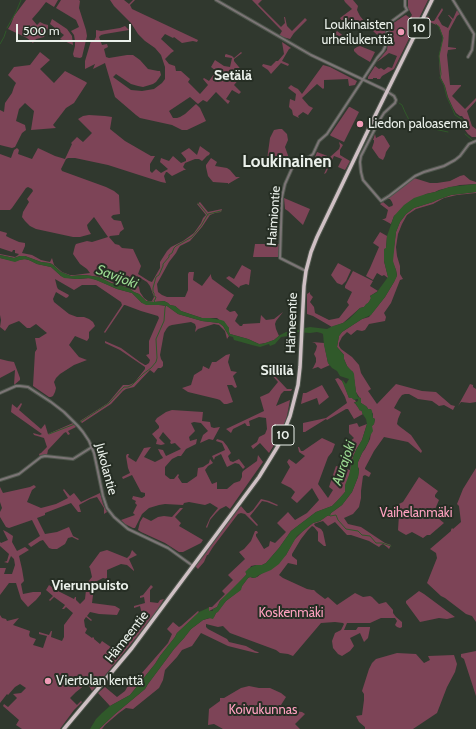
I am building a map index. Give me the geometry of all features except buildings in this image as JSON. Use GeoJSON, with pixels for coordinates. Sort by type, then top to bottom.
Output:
{"type":"FeatureCollection","features":[{"type":"Feature","properties":{"kind":"highway","name":"Hämeentie"},"geometry":{"type":"LineString","coordinates":[[64,729],[132,648],[266,466],[278,446],[294,405],[298,385],[304,286],[306,271],[314,244],[432,0]]}},
{"type":"Feature","properties":{"kind":"street"},"geometry":{"type":"LineString","coordinates":[[216,0],[311,55],[388,92],[395,98],[395,103],[378,121],[361,156],[360,162],[360,172],[364,180],[381,201],[415,176],[444,166],[455,160],[469,144],[474,141]]}},
{"type":"Feature","properties":{"kind":"street"},"geometry":{"type":"LineString","coordinates":[[363,80],[384,49],[388,26],[407,10],[405,6],[406,0]]}},
{"type":"Feature","properties":{"kind":"street"},"geometry":{"type":"LineString","coordinates":[[453,0],[474,34],[472,50],[468,57]]}},
{"type":"Feature","properties":{"kind":"street","name":"Haimiontie"},"geometry":{"type":"LineString","coordinates":[[306,271],[280,258],[282,197],[285,184],[293,166],[299,161],[314,154],[319,141],[327,134],[363,80]]}},
{"type":"Feature","properties":{"kind":"street","name":"Jukolantie"},"geometry":{"type":"LineString","coordinates":[[0,393],[16,386],[24,386],[31,388],[58,408],[78,426],[88,438],[92,447],[102,496],[107,508],[114,517],[128,529],[168,548],[192,565]]}},
{"type":"Feature","properties":{"kind":"street"},"geometry":{"type":"LineString","coordinates":[[0,480],[22,473],[41,457],[73,459],[92,447]]}},
{"type":"Feature","properties":{"kind":"green space"},"geometry":{"type":"Polygon","coordinates":[[[26,0],[58,0],[54,7],[46,2],[32,19],[37,25],[40,22],[48,25],[44,37],[36,39],[33,43],[27,38],[8,29],[14,16],[26,0]]]}},
{"type":"Feature","properties":{"kind":"green space"},"geometry":{"type":"Polygon","coordinates":[[[61,0],[80,1],[79,8],[87,36],[82,57],[80,58],[74,57],[73,54],[75,41],[74,35],[71,31],[79,27],[76,20],[56,8],[61,0]]]}},
{"type":"Feature","properties":{"kind":"green space"},"geometry":{"type":"Polygon","coordinates":[[[110,0],[124,0],[129,4],[135,0],[130,5],[132,9],[198,40],[197,42],[193,41],[182,43],[174,37],[173,38],[165,34],[161,39],[174,51],[165,59],[169,64],[175,66],[176,71],[181,71],[190,79],[188,82],[200,94],[208,85],[203,79],[204,78],[209,81],[216,71],[211,67],[215,60],[224,66],[230,67],[232,58],[225,57],[225,55],[232,56],[234,58],[241,52],[242,53],[234,59],[234,61],[243,72],[246,72],[246,74],[243,75],[234,85],[241,92],[239,94],[232,90],[226,99],[230,101],[228,104],[216,92],[207,102],[203,100],[198,104],[190,97],[169,111],[173,118],[177,118],[185,114],[196,104],[200,108],[206,121],[187,130],[182,130],[172,125],[140,118],[115,97],[105,63],[93,69],[95,64],[85,69],[85,61],[91,41],[94,41],[96,37],[96,30],[101,31],[125,26],[129,30],[105,34],[99,37],[102,45],[107,44],[108,47],[104,49],[106,57],[109,58],[133,55],[148,69],[160,71],[161,75],[153,84],[143,87],[131,84],[116,74],[113,77],[131,90],[142,91],[154,89],[165,79],[165,67],[161,55],[138,34],[131,23],[110,0]]]}},
{"type":"Feature","properties":{"kind":"green space"},"geometry":{"type":"Polygon","coordinates":[[[252,0],[262,0],[258,4],[281,27],[285,23],[285,17],[287,26],[292,31],[305,18],[307,20],[290,39],[279,36],[282,31],[252,0]]]}},
{"type":"Feature","properties":{"kind":"green space"},"geometry":{"type":"Polygon","coordinates":[[[344,0],[353,0],[358,6],[357,10],[364,21],[386,28],[385,42],[373,31],[359,23],[348,34],[346,39],[340,43],[333,36],[337,31],[345,37],[352,29],[340,18],[352,9],[344,0]]]}},
{"type":"Feature","properties":{"kind":"green space"},"geometry":{"type":"Polygon","coordinates":[[[408,0],[428,0],[394,69],[382,76],[380,79],[368,79],[375,66],[384,70],[388,67],[392,68],[397,56],[389,53],[377,62],[387,50],[390,27],[392,24],[406,15],[410,18],[412,15],[408,8],[408,0]]]}},
{"type":"Feature","properties":{"kind":"green space"},"geometry":{"type":"Polygon","coordinates":[[[442,8],[443,10],[438,18],[442,25],[448,28],[452,20],[448,15],[453,19],[457,10],[460,14],[457,16],[449,31],[448,47],[456,48],[448,50],[447,55],[450,85],[461,85],[452,96],[465,109],[476,98],[476,101],[467,111],[472,126],[476,129],[476,137],[472,137],[465,130],[465,120],[462,116],[456,113],[453,108],[440,76],[439,56],[443,37],[439,26],[427,21],[426,19],[428,16],[431,21],[434,21],[442,8]]]}},
{"type":"Feature","properties":{"kind":"green space"},"geometry":{"type":"Polygon","coordinates":[[[52,19],[67,29],[72,36],[73,45],[60,39],[64,35],[50,24],[52,19]]]}},
{"type":"Feature","properties":{"kind":"green space"},"geometry":{"type":"Polygon","coordinates":[[[282,42],[291,48],[282,61],[289,64],[288,66],[281,63],[271,74],[262,66],[263,64],[271,66],[284,54],[282,42]]]}},
{"type":"Feature","properties":{"kind":"green space"},"geometry":{"type":"Polygon","coordinates":[[[360,46],[375,52],[370,62],[354,51],[354,49],[360,46]]]}},
{"type":"Feature","properties":{"kind":"green space"},"geometry":{"type":"Polygon","coordinates":[[[40,52],[50,60],[40,69],[54,83],[65,71],[87,83],[74,103],[66,108],[53,125],[56,128],[31,130],[34,111],[25,103],[19,109],[16,121],[25,125],[26,130],[22,133],[15,147],[12,148],[0,145],[0,110],[4,112],[5,103],[12,93],[16,83],[8,75],[14,67],[30,65],[40,52]]]}},
{"type":"Feature","properties":{"kind":"green space"},"geometry":{"type":"Polygon","coordinates":[[[323,65],[357,81],[355,85],[349,86],[348,79],[324,80],[323,89],[317,84],[302,98],[309,106],[313,108],[308,115],[303,112],[298,116],[299,118],[293,115],[292,110],[289,107],[290,99],[295,101],[296,94],[288,88],[291,85],[298,89],[302,94],[323,65]]]}},
{"type":"Feature","properties":{"kind":"green space"},"geometry":{"type":"Polygon","coordinates":[[[349,107],[359,112],[344,142],[330,135],[349,107]]]}},
{"type":"Feature","properties":{"kind":"green space"},"geometry":{"type":"Polygon","coordinates":[[[89,115],[112,117],[110,129],[125,141],[151,156],[155,156],[150,164],[150,171],[152,173],[156,169],[161,173],[168,169],[160,162],[161,158],[169,161],[173,156],[181,163],[186,161],[181,153],[189,148],[197,155],[200,146],[210,153],[202,161],[195,159],[185,163],[183,167],[186,170],[172,176],[166,172],[164,176],[166,183],[108,165],[75,158],[66,159],[61,169],[62,171],[106,187],[119,195],[120,214],[113,215],[111,217],[114,220],[121,221],[124,229],[119,235],[109,237],[115,244],[122,248],[133,249],[141,266],[138,274],[152,282],[160,268],[160,262],[167,251],[194,233],[206,215],[197,204],[200,202],[208,212],[222,209],[221,212],[210,215],[190,241],[180,246],[157,284],[158,292],[167,297],[185,297],[188,290],[189,272],[194,272],[193,280],[202,286],[211,274],[212,279],[234,295],[226,309],[230,312],[235,311],[238,315],[235,321],[240,326],[243,324],[260,323],[261,315],[266,320],[274,319],[283,312],[275,324],[279,336],[274,340],[259,344],[230,334],[229,328],[217,318],[202,318],[181,311],[175,306],[164,301],[154,302],[146,301],[139,294],[119,285],[137,285],[144,298],[148,301],[152,301],[154,297],[150,286],[147,282],[137,276],[124,279],[112,278],[111,281],[116,285],[99,277],[85,275],[71,276],[61,272],[52,264],[41,262],[25,256],[14,258],[0,255],[15,257],[19,254],[15,253],[15,250],[12,252],[0,248],[0,231],[7,233],[6,236],[10,238],[25,243],[22,253],[50,262],[52,258],[54,265],[62,272],[70,275],[90,273],[80,264],[73,254],[76,244],[87,241],[92,242],[108,237],[94,217],[87,225],[91,234],[80,237],[73,237],[36,229],[30,226],[22,217],[23,212],[29,202],[27,199],[33,191],[28,187],[10,210],[0,210],[0,154],[11,158],[14,150],[17,148],[19,150],[18,154],[32,159],[38,148],[65,159],[72,144],[71,143],[77,137],[83,142],[92,133],[78,119],[89,115]]]}},
{"type":"Feature","properties":{"kind":"green space"},"geometry":{"type":"Polygon","coordinates":[[[282,129],[287,134],[288,140],[285,147],[290,161],[288,164],[281,160],[271,168],[266,167],[270,138],[274,130],[282,129]]]}},
{"type":"Feature","properties":{"kind":"green space"},"geometry":{"type":"Polygon","coordinates":[[[375,134],[376,138],[382,135],[384,136],[390,146],[383,160],[379,158],[372,148],[375,134]]]}},
{"type":"Feature","properties":{"kind":"green space"},"geometry":{"type":"Polygon","coordinates":[[[339,142],[343,145],[340,150],[340,155],[350,161],[345,170],[338,167],[342,159],[334,156],[326,173],[324,174],[329,163],[315,157],[317,152],[330,157],[339,149],[339,142]]]}},
{"type":"Feature","properties":{"kind":"green space"},"geometry":{"type":"Polygon","coordinates":[[[211,158],[217,162],[215,166],[227,168],[236,177],[240,177],[228,184],[213,182],[208,176],[206,167],[211,158]]]}},
{"type":"Feature","properties":{"kind":"green space"},"geometry":{"type":"Polygon","coordinates":[[[464,175],[470,180],[476,182],[476,184],[460,185],[426,194],[394,216],[391,224],[382,219],[386,218],[388,210],[380,204],[383,202],[389,207],[392,206],[393,205],[390,199],[387,199],[414,178],[430,183],[437,183],[450,181],[464,175]]]}},
{"type":"Feature","properties":{"kind":"green space","name":"Koskenmäki"},"geometry":{"type":"Polygon","coordinates":[[[476,192],[444,198],[433,204],[416,209],[407,215],[398,234],[396,247],[400,274],[403,279],[400,280],[391,303],[384,313],[386,317],[385,321],[369,324],[365,330],[357,330],[351,335],[347,332],[339,343],[341,349],[352,357],[359,365],[361,373],[371,389],[368,391],[377,404],[396,384],[422,391],[436,392],[451,405],[455,406],[453,410],[444,405],[439,406],[432,401],[418,399],[409,394],[402,395],[394,408],[401,412],[397,424],[411,435],[422,451],[421,453],[408,442],[384,437],[374,451],[365,468],[371,473],[369,477],[365,475],[363,476],[359,507],[353,514],[344,518],[348,524],[361,527],[385,543],[391,545],[389,549],[383,544],[379,547],[369,541],[347,535],[335,522],[328,526],[323,521],[314,524],[323,532],[326,546],[318,541],[318,532],[312,526],[301,539],[292,554],[292,556],[297,560],[297,565],[288,563],[279,575],[307,589],[314,590],[325,599],[328,597],[337,605],[355,593],[363,597],[370,596],[379,604],[386,602],[393,610],[396,617],[402,622],[402,627],[400,628],[395,625],[397,621],[395,618],[381,618],[370,623],[347,623],[344,630],[356,630],[358,627],[370,628],[368,638],[364,642],[360,633],[350,638],[354,646],[350,651],[342,656],[333,648],[332,641],[335,633],[341,630],[344,624],[335,622],[321,623],[293,656],[280,653],[276,650],[230,633],[223,626],[218,627],[206,624],[208,629],[227,639],[229,642],[246,646],[259,653],[228,646],[201,633],[192,646],[182,650],[165,670],[163,680],[159,688],[133,709],[126,708],[102,729],[99,729],[145,689],[174,649],[191,629],[203,620],[214,617],[226,601],[240,590],[248,578],[257,577],[286,555],[294,540],[303,531],[313,523],[330,515],[342,505],[352,492],[358,477],[358,462],[370,439],[372,426],[375,419],[373,418],[373,414],[370,409],[361,403],[361,400],[356,392],[353,372],[347,366],[344,355],[337,347],[339,336],[342,332],[362,319],[369,317],[385,297],[394,282],[397,275],[392,261],[396,232],[400,222],[406,214],[414,208],[451,195],[476,192]]]}},
{"type":"Feature","properties":{"kind":"green space"},"geometry":{"type":"Polygon","coordinates":[[[284,198],[310,209],[303,225],[285,209],[284,198]]]}},
{"type":"Feature","properties":{"kind":"green space"},"geometry":{"type":"Polygon","coordinates":[[[380,232],[387,236],[384,261],[388,278],[377,273],[373,280],[366,276],[379,247],[373,243],[380,232]]]}},
{"type":"Feature","properties":{"kind":"green space"},"geometry":{"type":"Polygon","coordinates":[[[255,244],[279,244],[279,257],[253,257],[255,244]]]}},
{"type":"Feature","properties":{"kind":"green space"},"geometry":{"type":"Polygon","coordinates":[[[0,258],[14,261],[24,259],[29,260],[37,264],[51,267],[61,276],[68,278],[91,278],[117,289],[132,293],[142,303],[167,306],[178,314],[202,321],[219,323],[223,326],[229,336],[227,339],[225,331],[219,325],[214,324],[198,329],[195,332],[195,324],[191,322],[169,326],[164,333],[160,355],[163,366],[158,368],[154,373],[150,370],[134,387],[123,391],[111,404],[82,423],[80,421],[108,403],[123,385],[134,383],[145,369],[145,367],[120,350],[105,343],[105,341],[121,348],[146,365],[150,360],[146,355],[149,354],[149,341],[159,318],[158,316],[124,305],[105,333],[104,332],[122,305],[121,302],[96,285],[82,285],[74,290],[55,279],[58,289],[69,295],[66,298],[56,292],[53,299],[54,302],[69,314],[89,319],[95,326],[89,332],[89,338],[87,341],[75,336],[69,345],[79,357],[87,360],[74,365],[60,374],[54,382],[56,388],[55,392],[53,396],[49,397],[33,386],[35,352],[37,349],[35,338],[39,338],[47,333],[36,324],[30,328],[27,328],[19,321],[9,325],[5,331],[0,327],[0,258]]]}},
{"type":"Feature","properties":{"kind":"green space"},"geometry":{"type":"Polygon","coordinates":[[[338,263],[351,270],[346,281],[342,285],[337,283],[331,275],[338,263]]]}},
{"type":"Feature","properties":{"kind":"green space"},"geometry":{"type":"Polygon","coordinates":[[[242,265],[251,270],[249,285],[246,284],[240,286],[239,288],[226,278],[229,276],[234,279],[242,265]]]}},
{"type":"Feature","properties":{"kind":"green space"},"geometry":{"type":"Polygon","coordinates":[[[353,271],[373,281],[370,286],[378,291],[370,296],[370,301],[364,307],[360,308],[343,323],[332,327],[307,314],[307,294],[310,292],[313,297],[310,302],[314,307],[315,313],[329,320],[339,318],[349,305],[347,302],[352,292],[345,288],[345,286],[353,271]]]}},
{"type":"Feature","properties":{"kind":"green space"},"geometry":{"type":"Polygon","coordinates":[[[312,342],[324,343],[328,363],[330,365],[321,369],[318,367],[312,369],[316,362],[314,354],[317,346],[312,342]]]}},
{"type":"Feature","properties":{"kind":"green space"},"geometry":{"type":"Polygon","coordinates":[[[230,354],[228,362],[231,371],[237,372],[233,376],[237,387],[235,388],[232,385],[227,385],[233,402],[224,404],[220,400],[188,392],[182,388],[191,385],[194,375],[202,370],[203,366],[209,369],[212,362],[216,362],[230,354]]]}},
{"type":"Feature","properties":{"kind":"green space"},"geometry":{"type":"Polygon","coordinates":[[[0,359],[14,362],[20,380],[14,385],[15,370],[0,378],[0,359]]]}},
{"type":"Feature","properties":{"kind":"green space"},"geometry":{"type":"Polygon","coordinates":[[[273,367],[272,373],[287,389],[292,389],[291,391],[284,391],[281,394],[276,406],[290,400],[284,426],[269,453],[260,443],[253,449],[251,446],[257,442],[259,437],[265,434],[267,429],[266,418],[259,417],[249,421],[250,426],[247,426],[245,423],[233,429],[231,433],[226,429],[264,411],[260,397],[269,393],[278,382],[270,373],[273,367]]]}},
{"type":"Feature","properties":{"kind":"green space"},"geometry":{"type":"Polygon","coordinates":[[[338,378],[344,384],[349,398],[355,400],[356,402],[354,402],[363,414],[354,419],[348,409],[346,409],[303,432],[303,423],[326,418],[347,403],[335,379],[338,378]]]}},
{"type":"Feature","properties":{"kind":"green space"},"geometry":{"type":"Polygon","coordinates":[[[470,384],[476,389],[476,402],[461,402],[458,406],[470,384]]]}},
{"type":"Feature","properties":{"kind":"green space"},"geometry":{"type":"Polygon","coordinates":[[[322,385],[329,397],[319,405],[317,398],[301,404],[303,393],[322,385]]]}},
{"type":"Feature","properties":{"kind":"green space"},"geometry":{"type":"Polygon","coordinates":[[[21,403],[22,404],[19,410],[41,429],[45,424],[48,434],[73,423],[76,427],[68,431],[70,434],[68,435],[66,432],[64,433],[48,450],[47,455],[40,457],[39,454],[47,447],[44,438],[34,435],[33,433],[40,435],[42,434],[11,412],[12,404],[17,408],[21,403]]]}},
{"type":"Feature","properties":{"kind":"green space"},"geometry":{"type":"Polygon","coordinates":[[[172,410],[203,412],[202,421],[210,422],[211,427],[214,428],[220,427],[213,440],[209,439],[200,443],[203,435],[208,431],[201,423],[191,423],[195,431],[189,437],[190,441],[197,439],[196,444],[186,449],[181,456],[172,459],[165,467],[165,475],[170,479],[174,479],[178,474],[178,477],[182,483],[187,483],[197,476],[198,468],[209,463],[210,459],[213,463],[205,470],[212,484],[217,482],[217,489],[227,489],[234,483],[240,481],[243,471],[257,461],[258,455],[263,462],[230,509],[226,506],[220,509],[210,520],[207,528],[206,527],[210,518],[218,508],[210,503],[205,505],[189,502],[184,503],[183,505],[165,504],[149,508],[142,514],[135,528],[133,528],[121,520],[135,515],[133,513],[137,505],[135,503],[136,501],[132,499],[133,496],[142,498],[145,496],[145,493],[141,492],[132,475],[123,479],[122,477],[130,473],[126,456],[129,454],[128,457],[136,462],[144,448],[151,447],[144,457],[155,462],[163,458],[158,449],[163,450],[166,456],[181,449],[175,443],[171,444],[171,441],[163,432],[159,438],[165,444],[156,444],[157,440],[152,434],[159,428],[155,421],[157,418],[172,410]]]}},
{"type":"Feature","properties":{"kind":"green space"},"geometry":{"type":"Polygon","coordinates":[[[357,423],[359,427],[367,424],[362,440],[353,457],[345,492],[332,506],[316,512],[291,531],[266,563],[251,566],[246,575],[220,601],[217,607],[209,611],[209,607],[212,607],[225,594],[222,591],[233,580],[228,575],[245,559],[239,552],[251,541],[255,531],[258,533],[256,536],[264,549],[269,546],[270,541],[275,543],[286,532],[277,523],[288,512],[295,520],[307,513],[319,500],[312,488],[297,503],[291,498],[295,492],[291,488],[281,483],[290,467],[287,462],[289,459],[296,464],[305,456],[299,452],[298,447],[301,451],[303,451],[322,438],[335,444],[328,457],[318,484],[328,498],[333,490],[329,487],[336,466],[350,470],[352,459],[347,454],[350,447],[348,446],[348,443],[354,438],[349,433],[349,425],[357,423]]]}},
{"type":"Feature","properties":{"kind":"green space"},"geometry":{"type":"Polygon","coordinates":[[[217,439],[223,441],[227,446],[231,453],[228,456],[230,461],[233,462],[239,459],[245,467],[243,469],[239,464],[235,463],[227,467],[221,454],[215,457],[214,460],[212,456],[225,450],[222,443],[216,441],[217,439]]]}},
{"type":"Feature","properties":{"kind":"green space"},"geometry":{"type":"Polygon","coordinates":[[[476,468],[476,622],[472,616],[466,614],[441,596],[427,583],[437,558],[436,553],[430,549],[451,531],[452,528],[453,529],[461,522],[459,506],[457,504],[463,489],[476,468]]]}},
{"type":"Feature","properties":{"kind":"green space","name":"Vaihelanmäki"},"geometry":{"type":"Polygon","coordinates":[[[419,477],[438,491],[435,497],[439,500],[433,514],[444,523],[430,535],[423,538],[412,532],[406,535],[399,531],[399,515],[392,515],[390,513],[394,506],[397,507],[403,502],[419,477]]]}},
{"type":"Feature","properties":{"kind":"green space"},"geometry":{"type":"Polygon","coordinates":[[[34,485],[36,487],[32,490],[27,502],[41,508],[56,504],[68,498],[63,490],[64,489],[70,496],[74,493],[81,502],[100,493],[107,512],[104,514],[104,508],[97,497],[79,505],[81,512],[78,512],[71,503],[45,513],[45,515],[37,518],[45,534],[57,532],[69,527],[73,536],[79,539],[78,540],[72,537],[68,538],[65,544],[57,549],[49,548],[43,540],[31,547],[28,544],[40,536],[32,520],[9,528],[6,527],[0,517],[2,508],[0,502],[0,487],[3,493],[34,485]]]}},
{"type":"Feature","properties":{"kind":"green space"},"geometry":{"type":"Polygon","coordinates":[[[261,499],[278,505],[277,506],[262,501],[250,516],[258,525],[257,526],[245,514],[238,514],[198,569],[196,565],[241,506],[247,513],[249,513],[261,499]]]}},
{"type":"Feature","properties":{"kind":"green space"},"geometry":{"type":"Polygon","coordinates":[[[180,508],[183,508],[175,517],[181,523],[179,526],[203,540],[201,543],[183,552],[179,552],[165,543],[138,530],[143,517],[151,521],[158,517],[172,517],[180,508]]]}},
{"type":"Feature","properties":{"kind":"green space"},"geometry":{"type":"Polygon","coordinates":[[[3,530],[13,536],[12,542],[17,551],[25,547],[29,550],[19,556],[24,581],[21,584],[23,594],[41,592],[41,594],[28,607],[21,599],[16,583],[9,583],[0,595],[0,568],[6,568],[4,574],[12,574],[15,565],[14,559],[11,556],[8,563],[4,562],[7,561],[9,554],[0,546],[0,542],[1,543],[8,540],[3,530]]]}},
{"type":"Feature","properties":{"kind":"green space"},"geometry":{"type":"Polygon","coordinates":[[[107,550],[127,558],[132,550],[137,555],[129,559],[134,571],[127,565],[121,564],[107,570],[107,579],[103,578],[95,582],[94,586],[99,588],[94,588],[92,603],[115,606],[120,609],[117,615],[90,612],[87,616],[92,620],[91,621],[86,617],[84,620],[85,627],[87,629],[85,633],[92,638],[93,637],[100,644],[102,641],[121,654],[138,629],[137,620],[143,619],[140,606],[134,608],[134,606],[145,603],[144,597],[140,598],[140,596],[143,595],[151,585],[153,587],[150,590],[150,602],[158,603],[160,600],[164,599],[154,615],[92,691],[89,686],[85,685],[70,698],[77,705],[81,701],[82,702],[60,729],[22,729],[16,725],[19,720],[3,706],[4,704],[8,707],[17,698],[13,694],[21,693],[26,688],[20,684],[8,695],[7,694],[0,703],[0,615],[7,621],[19,618],[13,625],[30,631],[30,637],[36,639],[33,645],[43,648],[47,636],[39,634],[39,632],[49,635],[52,631],[51,637],[62,641],[64,637],[64,625],[73,613],[66,607],[62,609],[65,605],[54,597],[50,601],[49,600],[53,596],[46,590],[49,585],[74,599],[76,597],[76,600],[80,604],[85,599],[86,590],[78,589],[78,587],[86,588],[87,583],[92,577],[89,567],[100,552],[107,550]]]}},
{"type":"Feature","properties":{"kind":"green space"},"geometry":{"type":"Polygon","coordinates":[[[419,591],[455,617],[447,619],[439,618],[420,622],[406,603],[406,601],[419,591]]]}},
{"type":"Feature","properties":{"kind":"green space"},"geometry":{"type":"Polygon","coordinates":[[[198,611],[198,614],[177,633],[130,695],[110,706],[98,693],[105,687],[117,697],[125,691],[129,684],[132,686],[136,685],[142,678],[141,674],[168,643],[172,634],[167,629],[173,622],[179,627],[181,626],[198,611]]]}},
{"type":"Feature","properties":{"kind":"green space"},"geometry":{"type":"Polygon","coordinates":[[[476,651],[476,696],[461,654],[476,651]]]}},
{"type":"Feature","properties":{"kind":"green space"},"geometry":{"type":"Polygon","coordinates":[[[397,653],[416,654],[424,663],[430,660],[428,656],[454,655],[457,664],[455,672],[447,687],[437,713],[413,729],[365,729],[356,716],[362,715],[364,694],[362,691],[369,669],[376,659],[397,653]]]}},
{"type":"Feature","properties":{"kind":"green space","name":"Koivukunnas"},"geometry":{"type":"Polygon","coordinates":[[[249,686],[270,688],[286,697],[281,705],[305,714],[295,724],[300,729],[223,729],[214,724],[208,725],[209,709],[220,701],[220,698],[224,698],[241,688],[249,686]]]}},
{"type":"Feature","properties":{"kind":"shaded area"},"geometry":{"type":"Polygon","coordinates":[[[476,184],[476,192],[451,195],[414,208],[406,214],[400,222],[396,232],[393,261],[397,276],[394,282],[371,315],[342,332],[339,336],[337,347],[344,355],[347,366],[354,374],[358,397],[361,398],[361,403],[368,409],[371,409],[373,418],[375,419],[372,426],[373,431],[358,462],[358,477],[352,492],[342,505],[330,515],[313,523],[297,536],[279,564],[255,578],[248,578],[241,590],[226,601],[213,619],[209,618],[203,620],[191,629],[174,649],[145,689],[99,729],[90,729],[96,719],[110,706],[130,695],[177,633],[199,612],[209,607],[209,611],[213,611],[220,601],[246,575],[245,572],[249,568],[266,563],[291,531],[316,512],[332,506],[337,501],[345,492],[345,485],[353,457],[362,440],[367,424],[362,410],[360,411],[354,403],[358,401],[358,399],[354,400],[349,398],[342,381],[343,380],[346,384],[349,379],[340,376],[328,363],[323,334],[321,333],[298,332],[295,335],[281,337],[275,344],[270,346],[269,344],[260,347],[234,340],[233,337],[229,336],[223,326],[219,323],[202,321],[178,314],[167,306],[146,305],[132,293],[117,289],[96,280],[88,278],[64,278],[51,267],[37,264],[26,259],[15,262],[0,258],[0,255],[14,258],[25,256],[41,262],[49,263],[61,272],[71,276],[85,275],[99,277],[111,283],[129,288],[139,294],[146,301],[164,301],[175,306],[181,311],[202,318],[224,321],[229,328],[230,334],[262,344],[274,340],[286,332],[295,332],[300,329],[310,327],[327,329],[349,319],[360,308],[364,307],[368,303],[371,298],[370,296],[377,292],[388,277],[384,261],[384,249],[386,248],[387,236],[394,216],[404,205],[414,198],[449,187],[476,184]]]}},
{"type":"Feature","properties":{"kind":"waterway"},"geometry":{"type":"LineString","coordinates":[[7,28],[21,0]]}},
{"type":"Feature","properties":{"kind":"waterway"},"geometry":{"type":"LineString","coordinates":[[436,24],[439,27],[443,38],[439,56],[440,78],[455,115],[463,120],[462,127]]}},
{"type":"Feature","properties":{"kind":"waterway"},"geometry":{"type":"LineString","coordinates":[[0,44],[6,31]]}},
{"type":"Feature","properties":{"kind":"waterway"},"geometry":{"type":"LineString","coordinates":[[399,103],[402,105],[411,124],[448,132]]}},
{"type":"Feature","properties":{"kind":"waterway"},"geometry":{"type":"LineString","coordinates":[[465,134],[476,143]]}},
{"type":"Feature","properties":{"kind":"waterway"},"geometry":{"type":"LineString","coordinates":[[198,203],[208,215]]}},
{"type":"Feature","properties":{"kind":"waterway"},"geometry":{"type":"LineString","coordinates":[[155,303],[154,300],[156,297],[154,296],[153,288],[156,277],[159,275],[163,264],[174,248],[192,237],[208,214],[221,211]]}},
{"type":"Feature","properties":{"kind":"waterway"},"geometry":{"type":"LineString","coordinates":[[80,422],[109,403],[124,387],[132,385],[156,362],[156,339],[164,321],[166,305]]}},
{"type":"Feature","properties":{"kind":"waterway"},"geometry":{"type":"LineString","coordinates":[[49,434],[75,424]]}},
{"type":"Feature","properties":{"kind":"waterway"},"geometry":{"type":"LineString","coordinates":[[329,515],[336,515],[338,520],[346,529],[358,531],[362,535],[370,536],[376,543],[391,546]]}},
{"type":"Feature","properties":{"kind":"place","name":"Loukinaisten urheilukenttä"},"geometry":{"type":"Point","coordinates":[401,32]}},
{"type":"Feature","properties":{"kind":"place","name":"Liedon paloasema"},"geometry":{"type":"Point","coordinates":[360,124]}},
{"type":"Feature","properties":{"kind":"place","name":"Viertolan kenttä"},"geometry":{"type":"Point","coordinates":[48,681]}},
{"type":"Feature","properties":{"kind":"district","name":"Setälä"},"geometry":{"type":"Point","coordinates":[233,76]}},
{"type":"Feature","properties":{"kind":"district","name":"Loukinainen"},"geometry":{"type":"Point","coordinates":[287,162]}},
{"type":"Feature","properties":{"kind":"district","name":"Sillilä"},"geometry":{"type":"Point","coordinates":[277,371]}},
{"type":"Feature","properties":{"kind":"district","name":"Vierunpuisto"},"geometry":{"type":"Point","coordinates":[90,586]}},
{"type":"Feature","properties":{"kind":"water label","name":"Savijoki"},"geometry":{"type":"Point","coordinates":[117,277]}},
{"type":"Feature","properties":{"kind":"water label","name":"Aurajoki"},"geometry":{"type":"Point","coordinates":[344,463]}}]}
